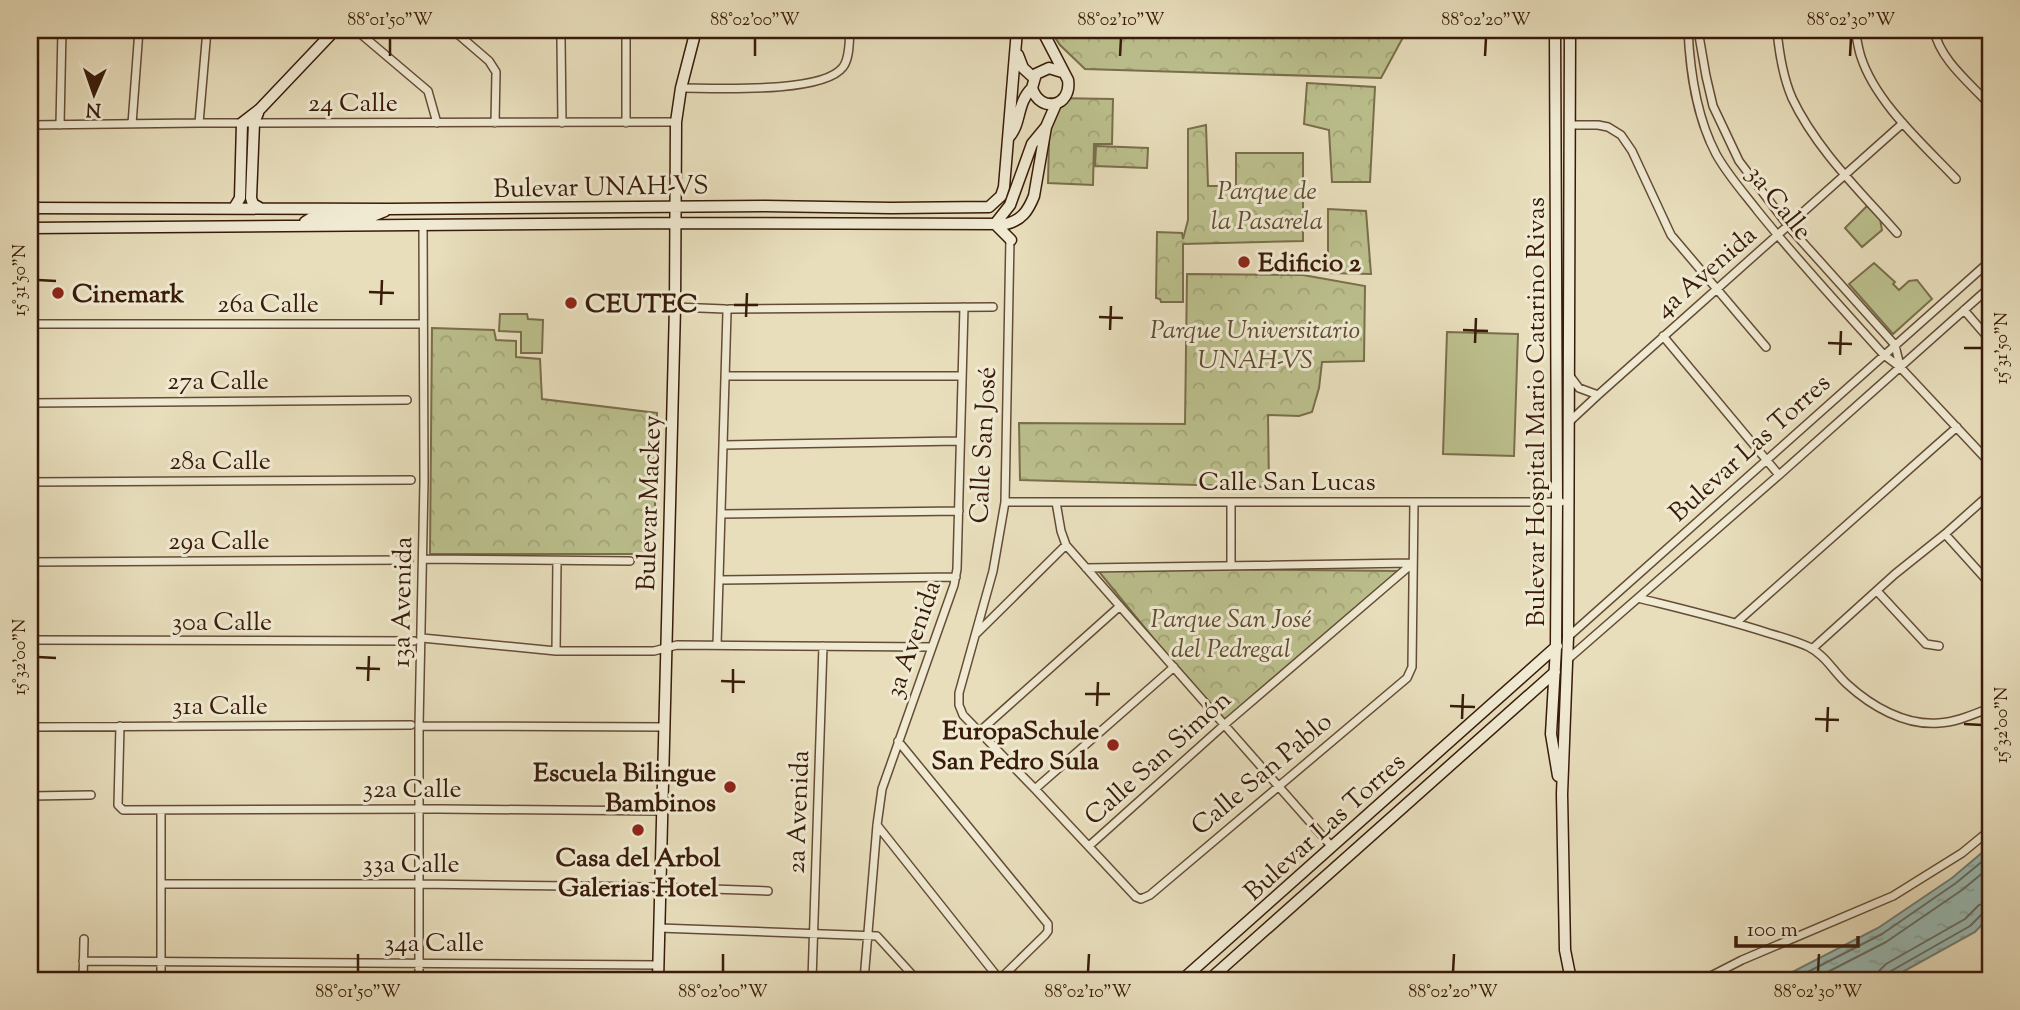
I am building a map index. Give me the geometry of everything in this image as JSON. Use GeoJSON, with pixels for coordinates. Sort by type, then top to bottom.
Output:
{"type":"FeatureCollection","features":[{"type":"Feature","properties":{"kind":"main road"},"geometry":{"type":"LineString","coordinates":[[234,208],[240,198],[242,123],[260,109],[335,30]]}},
{"type":"Feature","properties":{"kind":"main road","name":"Bulevar Mackey"},"geometry":{"type":"LineString","coordinates":[[658,980],[675,307],[676,122],[681,88],[696,30]]}},
{"type":"Feature","properties":{"kind":"main road","name":"Bulevar UNAH-VS"},"geometry":{"type":"LineString","coordinates":[[30,208],[989,207],[1002,196],[1017,30]]}},
{"type":"Feature","properties":{"kind":"main road"},"geometry":{"type":"LineString","coordinates":[[1000,224],[1022,218],[1030,205],[1046,127],[1056,104],[1064,99],[1068,92],[1068,80],[1042,30]]}},
{"type":"Feature","properties":{"kind":"main road","name":"Bulevar Hospital Mario Catarino Rivas"},"geometry":{"type":"LineString","coordinates":[[1555,30],[1557,502],[1556,648],[1551,734],[1562,794]]}},
{"type":"Feature","properties":{"kind":"main road","name":"Bulevar Hospital Mario Catarino Rivas"},"geometry":{"type":"LineString","coordinates":[[1570,30],[1568,659],[1562,794],[1565,950],[1571,980]]}},
{"type":"Feature","properties":{"kind":"main road"},"geometry":{"type":"LineString","coordinates":[[1016,51],[1033,83],[1035,96],[1042,103],[1056,104]]}},
{"type":"Feature","properties":{"kind":"main road"},"geometry":{"type":"LineString","coordinates":[[1008,138],[1015,130],[1020,106],[1040,71],[1049,68],[1062,72]]}},
{"type":"Feature","properties":{"kind":"main road"},"geometry":{"type":"LineString","coordinates":[[260,109],[254,123],[251,198],[253,204],[260,208]]}},
{"type":"Feature","properties":{"kind":"main road"},"geometry":{"type":"LineString","coordinates":[[1000,224],[1010,205],[1032,144],[1046,127]]}},
{"type":"Feature","properties":{"kind":"main road"},"geometry":{"type":"LineString","coordinates":[[304,226],[305,222],[313,217],[370,217],[388,209]]}},
{"type":"Feature","properties":{"kind":"main road","name":"Bulevar UNAH-VS"},"geometry":{"type":"LineString","coordinates":[[30,228],[676,223],[1000,224]]}},
{"type":"Feature","properties":{"kind":"main road"},"geometry":{"type":"LineString","coordinates":[[1000,224],[1011,240]]}},
{"type":"Feature","properties":{"kind":"main road","name":"Bulevar Las Torres"},"geometry":{"type":"LineString","coordinates":[[1182,980],[1568,637]]}},
{"type":"Feature","properties":{"kind":"main road","name":"Bulevar Las Torres"},"geometry":{"type":"LineString","coordinates":[[1209,980],[1568,659]]}},
{"type":"Feature","properties":{"kind":"street"},"geometry":{"type":"LineString","coordinates":[[60,125],[62,30]]}},
{"type":"Feature","properties":{"kind":"street"},"geometry":{"type":"LineString","coordinates":[[132,124],[139,30]]}},
{"type":"Feature","properties":{"kind":"street"},"geometry":{"type":"LineString","coordinates":[[199,123],[207,30]]}},
{"type":"Feature","properties":{"kind":"street"},"geometry":{"type":"LineString","coordinates":[[356,30],[428,91],[437,124]]}},
{"type":"Feature","properties":{"kind":"street"},"geometry":{"type":"LineString","coordinates":[[453,30],[489,61],[496,72],[495,124]]}},
{"type":"Feature","properties":{"kind":"street"},"geometry":{"type":"LineString","coordinates":[[558,30],[561,39],[562,124]]}},
{"type":"Feature","properties":{"kind":"street"},"geometry":{"type":"LineString","coordinates":[[626,30],[626,123]]}},
{"type":"Feature","properties":{"kind":"street"},"geometry":{"type":"LineString","coordinates":[[681,88],[790,87],[835,74],[846,61],[850,30]]}},
{"type":"Feature","properties":{"kind":"street","name":"3a Calle"},"geometry":{"type":"LineString","coordinates":[[1688,30],[1689,58],[1698,106],[1716,154],[1778,236],[1884,355],[1900,367],[1990,463]]}},
{"type":"Feature","properties":{"kind":"street","name":"3a Calle"},"geometry":{"type":"LineString","coordinates":[[1698,30],[1713,106],[1739,161],[1789,227],[1895,345],[1900,367]]}},
{"type":"Feature","properties":{"kind":"street"},"geometry":{"type":"LineString","coordinates":[[1777,30],[1791,95],[1812,132],[1897,233]]}},
{"type":"Feature","properties":{"kind":"street"},"geometry":{"type":"LineString","coordinates":[[1855,30],[1861,57],[1883,98],[1955,179]]}},
{"type":"Feature","properties":{"kind":"street"},"geometry":{"type":"LineString","coordinates":[[1934,30],[1946,57],[1990,105]]}},
{"type":"Feature","properties":{"kind":"street","name":"24 Calle"},"geometry":{"type":"LineString","coordinates":[[30,125],[676,122]]}},
{"type":"Feature","properties":{"kind":"street","name":"4a Avenida"},"geometry":{"type":"LineString","coordinates":[[1569,422],[1903,123]]}},
{"type":"Feature","properties":{"kind":"street"},"geometry":{"type":"LineString","coordinates":[[1571,125],[1598,125],[1608,127],[1621,135],[1632,151],[1671,235],[1766,347]]}},
{"type":"Feature","properties":{"kind":"street","name":"13a Avenida"},"geometry":{"type":"LineString","coordinates":[[419,980],[419,809],[415,726],[423,559],[423,225]]}},
{"type":"Feature","properties":{"kind":"street","name":"Calle San José"},"geometry":{"type":"LineString","coordinates":[[980,731],[963,715],[959,705],[959,693],[993,571],[1005,502],[1011,240]]}},
{"type":"Feature","properties":{"kind":"street","name":"Bulevar Las Torres"},"geometry":{"type":"LineString","coordinates":[[1568,637],[1990,261]]}},
{"type":"Feature","properties":{"kind":"street","name":"Bulevar Las Torres"},"geometry":{"type":"LineString","coordinates":[[1568,659],[1990,287]]}},
{"type":"Feature","properties":{"kind":"street"},"geometry":{"type":"LineString","coordinates":[[675,307],[726,310],[1009,307]]}},
{"type":"Feature","properties":{"kind":"street","name":"3a Avenida"},"geometry":{"type":"LineString","coordinates":[[864,980],[877,825],[883,789],[956,577],[964,307]]}},
{"type":"Feature","properties":{"kind":"street"},"geometry":{"type":"LineString","coordinates":[[717,645],[726,310]]}},
{"type":"Feature","properties":{"kind":"street"},"geometry":{"type":"LineString","coordinates":[[1964,310],[1990,340]]}},
{"type":"Feature","properties":{"kind":"street","name":"26a Calle"},"geometry":{"type":"LineString","coordinates":[[30,324],[422,324]]}},
{"type":"Feature","properties":{"kind":"street"},"geometry":{"type":"LineString","coordinates":[[1663,336],[1779,475]]}},
{"type":"Feature","properties":{"kind":"street"},"geometry":{"type":"LineString","coordinates":[[1570,375],[1579,388],[1598,394]]}},
{"type":"Feature","properties":{"kind":"street"},"geometry":{"type":"LineString","coordinates":[[726,376],[962,376]]}},
{"type":"Feature","properties":{"kind":"street","name":"27a Calle"},"geometry":{"type":"LineString","coordinates":[[30,402],[407,400]]}},
{"type":"Feature","properties":{"kind":"street"},"geometry":{"type":"LineString","coordinates":[[1737,622],[1957,427]]}},
{"type":"Feature","properties":{"kind":"street"},"geometry":{"type":"LineString","coordinates":[[724,445],[960,441]]}},
{"type":"Feature","properties":{"kind":"street","name":"28a Calle"},"geometry":{"type":"LineString","coordinates":[[30,482],[411,480]]}},
{"type":"Feature","properties":{"kind":"street"},"geometry":{"type":"LineString","coordinates":[[1812,649],[1990,494]]}},
{"type":"Feature","properties":{"kind":"street","name":"Calle San Lucas"},"geometry":{"type":"LineString","coordinates":[[1005,502],[1569,502]]}},
{"type":"Feature","properties":{"kind":"street"},"geometry":{"type":"LineString","coordinates":[[1056,502],[1066,545],[1332,847]]}},
{"type":"Feature","properties":{"kind":"street"},"geometry":{"type":"LineString","coordinates":[[1231,502],[1231,566]]}},
{"type":"Feature","properties":{"kind":"street"},"geometry":{"type":"LineString","coordinates":[[1086,568],[1413,563],[1414,502]]}},
{"type":"Feature","properties":{"kind":"street"},"geometry":{"type":"LineString","coordinates":[[721,514],[959,511]]}},
{"type":"Feature","properties":{"kind":"street"},"geometry":{"type":"LineString","coordinates":[[1945,534],[1990,584]]}},
{"type":"Feature","properties":{"kind":"street"},"geometry":{"type":"LineString","coordinates":[[975,634],[1066,545]]}},
{"type":"Feature","properties":{"kind":"street"},"geometry":{"type":"LineString","coordinates":[[423,559],[630,561]]}},
{"type":"Feature","properties":{"kind":"street","name":"29a Calle"},"geometry":{"type":"LineString","coordinates":[[30,562],[409,560]]}},
{"type":"Feature","properties":{"kind":"street"},"geometry":{"type":"LineString","coordinates":[[556,651],[557,561]]}},
{"type":"Feature","properties":{"kind":"street","name":"Calle San Pablo"},"geometry":{"type":"LineString","coordinates":[[1089,846],[1136,897],[1141,899],[1150,895],[1407,678],[1412,667],[1413,563]]}},
{"type":"Feature","properties":{"kind":"street","name":"Calle San Simón"},"geometry":{"type":"LineString","coordinates":[[1089,846],[1224,725],[1413,563]]}},
{"type":"Feature","properties":{"kind":"street"},"geometry":{"type":"LineString","coordinates":[[719,580],[956,577]]}},
{"type":"Feature","properties":{"kind":"street"},"geometry":{"type":"LineString","coordinates":[[1877,591],[1926,644],[1939,646]]}},
{"type":"Feature","properties":{"kind":"street"},"geometry":{"type":"LineString","coordinates":[[1638,598],[1737,622],[1812,649],[1827,661],[1846,683],[1878,708],[1919,722],[1939,723],[1961,719],[1990,708]]}},
{"type":"Feature","properties":{"kind":"street"},"geometry":{"type":"LineString","coordinates":[[1089,846],[980,731],[1120,606]]}},
{"type":"Feature","properties":{"kind":"street","name":"30a Calle"},"geometry":{"type":"LineString","coordinates":[[30,640],[418,640],[556,651],[654,652],[677,645],[932,648]]}},
{"type":"Feature","properties":{"kind":"street","name":"2a Avenida"},"geometry":{"type":"LineString","coordinates":[[812,980],[823,646]]}},
{"type":"Feature","properties":{"kind":"street"},"geometry":{"type":"LineString","coordinates":[[1035,789],[1174,667]]}},
{"type":"Feature","properties":{"kind":"street","name":"32a Calle"},"geometry":{"type":"LineString","coordinates":[[120,726],[118,806],[123,810],[663,811]]}},
{"type":"Feature","properties":{"kind":"street","name":"31a Calle"},"geometry":{"type":"LineString","coordinates":[[30,727],[664,727]]}},
{"type":"Feature","properties":{"kind":"street"},"geometry":{"type":"LineString","coordinates":[[877,825],[1000,980],[1048,931],[1048,924],[898,741]]}},
{"type":"Feature","properties":{"kind":"street"},"geometry":{"type":"LineString","coordinates":[[30,796],[91,795]]}},
{"type":"Feature","properties":{"kind":"street"},"geometry":{"type":"LineString","coordinates":[[161,810],[161,980]]}},
{"type":"Feature","properties":{"kind":"street"},"geometry":{"type":"LineString","coordinates":[[1703,980],[1742,960],[1893,896],[1962,853],[1990,830]]}},
{"type":"Feature","properties":{"kind":"street","name":"33a Calle"},"geometry":{"type":"LineString","coordinates":[[161,884],[419,884],[768,891]]}},
{"type":"Feature","properties":{"kind":"street"},"geometry":{"type":"LineString","coordinates":[[659,928],[877,936],[916,980]]}},
{"type":"Feature","properties":{"kind":"street"},"geometry":{"type":"LineString","coordinates":[[83,980],[84,939]]}},
{"type":"Feature","properties":{"kind":"street","name":"34a Calle"},"geometry":{"type":"LineString","coordinates":[[83,961],[658,965]]}},
{"type":"Feature","properties":{"kind":"green space"},"geometry":{"type":"Polygon","coordinates":[[[1050,30],[1407,30],[1381,78],[1085,69],[1060,45],[1050,30]]]}},
{"type":"Feature","properties":{"kind":"green space"},"geometry":{"type":"Polygon","coordinates":[[[1307,83],[1375,87],[1370,182],[1332,182],[1329,130],[1304,124],[1307,83]]]}},
{"type":"Feature","properties":{"kind":"green space"},"geometry":{"type":"Polygon","coordinates":[[[1050,98],[1113,99],[1112,144],[1094,144],[1093,185],[1048,183],[1050,98]]]}},
{"type":"Feature","properties":{"kind":"green space","name":"Parque de la Pasarela"},"geometry":{"type":"Polygon","coordinates":[[[1206,125],[1208,186],[1236,186],[1236,153],[1303,153],[1303,241],[1183,244],[1183,302],[1161,302],[1156,298],[1157,232],[1182,233],[1183,239],[1188,220],[1188,129],[1206,125]]]}},
{"type":"Feature","properties":{"kind":"green space"},"geometry":{"type":"Polygon","coordinates":[[[1096,146],[1148,148],[1147,168],[1095,166],[1096,146]]]}},
{"type":"Feature","properties":{"kind":"green space"},"geometry":{"type":"Polygon","coordinates":[[[1867,206],[1880,219],[1882,230],[1862,247],[1845,228],[1867,206]]]}},
{"type":"Feature","properties":{"kind":"green space"},"geometry":{"type":"Polygon","coordinates":[[[1328,209],[1366,211],[1371,274],[1328,273],[1328,209]]]}},
{"type":"Feature","properties":{"kind":"green space"},"geometry":{"type":"Polygon","coordinates":[[[1874,263],[1895,282],[1893,284],[1899,290],[1909,281],[1917,280],[1932,299],[1893,334],[1849,284],[1874,263]]]}},
{"type":"Feature","properties":{"kind":"green space","name":"Parque Universitario UNAH-VS"},"geometry":{"type":"Polygon","coordinates":[[[1187,274],[1303,275],[1365,286],[1364,361],[1322,362],[1319,388],[1312,412],[1299,416],[1268,415],[1269,487],[1020,480],[1019,423],[1185,424],[1187,274]]]}},
{"type":"Feature","properties":{"kind":"green space"},"geometry":{"type":"Polygon","coordinates":[[[500,314],[527,314],[528,319],[543,320],[542,353],[521,353],[521,332],[499,331],[500,314]]]}},
{"type":"Feature","properties":{"kind":"green space"},"geometry":{"type":"Polygon","coordinates":[[[432,328],[494,330],[496,340],[516,341],[516,357],[540,359],[542,399],[657,413],[654,554],[430,554],[432,328]]]}},
{"type":"Feature","properties":{"kind":"green space"},"geometry":{"type":"Polygon","coordinates":[[[1447,332],[1518,334],[1514,456],[1443,454],[1447,332]]]}},
{"type":"Feature","properties":{"kind":"green space","name":"Parque San José del Pedregal"},"geometry":{"type":"Polygon","coordinates":[[[1096,568],[1402,571],[1224,725],[1096,568]]]}},
{"type":"Feature","properties":{"kind":"water"},"geometry":{"type":"Polygon","coordinates":[[[1990,846],[1990,916],[1975,932],[1888,980],[1777,980],[1878,928],[1952,878],[1990,846]]]}},
{"type":"Feature","properties":{"kind":"place","name":"Edificio 2"},"geometry":{"type":"Point","coordinates":[1244,262]}},
{"type":"Feature","properties":{"kind":"place","name":"Cinemark"},"geometry":{"type":"Point","coordinates":[58,293]}},
{"type":"Feature","properties":{"kind":"place","name":"CEUTEC"},"geometry":{"type":"Point","coordinates":[571,303]}},
{"type":"Feature","properties":{"kind":"place","name":"EuropaSchule San Pedro Sula"},"geometry":{"type":"Point","coordinates":[1113,745]}},
{"type":"Feature","properties":{"kind":"place","name":"Escuela Bilingue Bambinos"},"geometry":{"type":"Point","coordinates":[730,787]}},
{"type":"Feature","properties":{"kind":"place","name":"Casa del Arbol Galerias Hotel"},"geometry":{"type":"Point","coordinates":[638,830]}}]}
